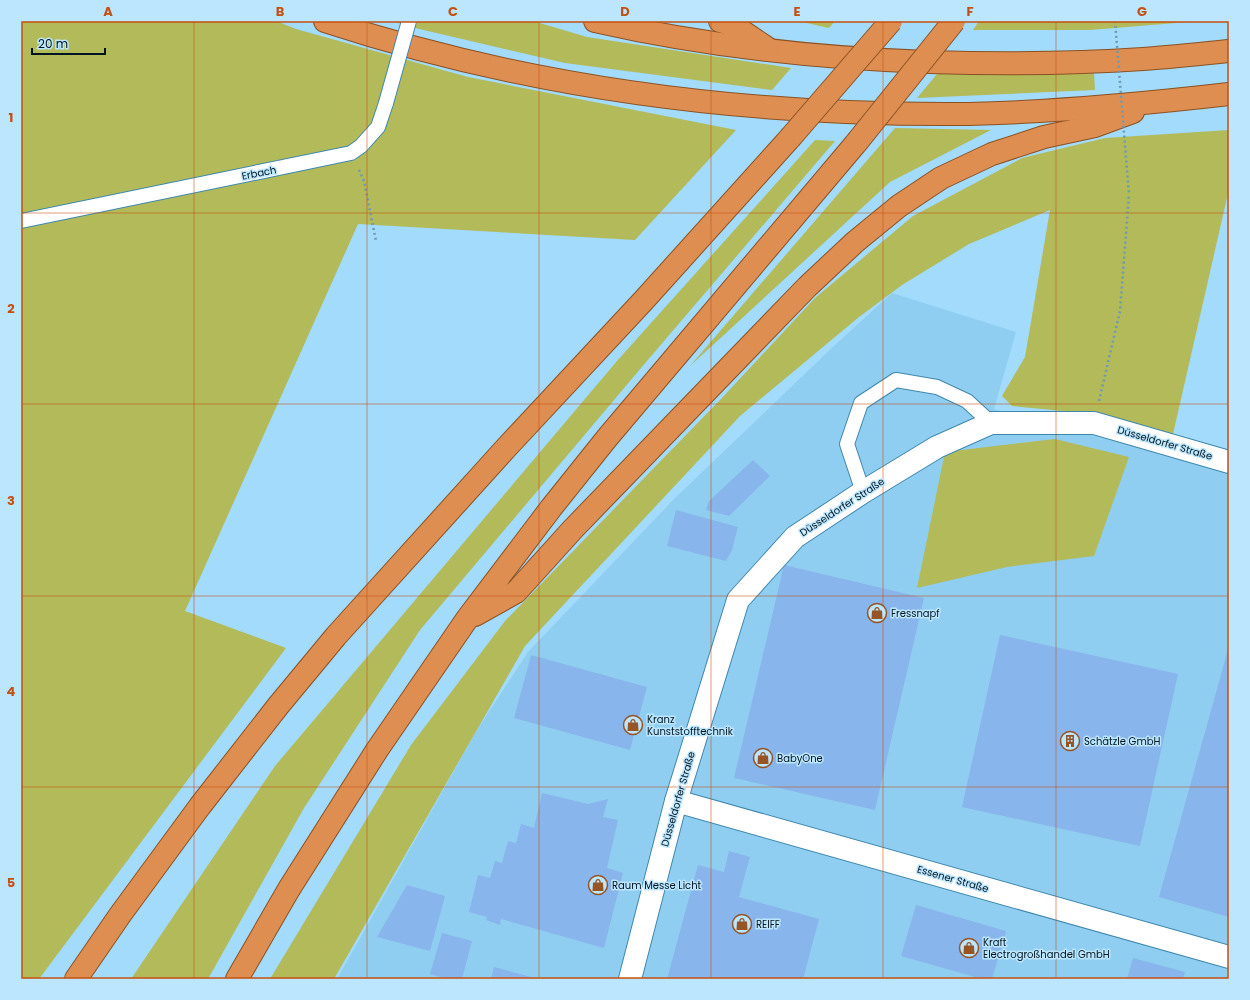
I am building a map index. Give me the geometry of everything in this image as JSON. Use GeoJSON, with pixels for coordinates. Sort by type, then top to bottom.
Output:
{"type":"FeatureCollection","features":[{"type":"Feature","properties":{"kind":"highway"},"geometry":{"type":"LineString","coordinates":[[326,21],[386,40],[468,62],[516,72],[645,95],[753,106],[859,112],[967,114],[1035,111],[1156,102],[1229,94]]}},
{"type":"Feature","properties":{"kind":"highway"},"geometry":{"type":"LineString","coordinates":[[595,21],[634,30],[698,41],[772,51],[873,60],[1023,64],[1143,59],[1229,51]]}},
{"type":"Feature","properties":{"kind":"highway"},"geometry":{"type":"LineString","coordinates":[[720,21],[733,25],[772,51]]}},
{"type":"Feature","properties":{"kind":"highway"},"geometry":{"type":"LineString","coordinates":[[76,979],[120,915],[200,806],[278,706],[336,636],[486,470],[644,300],[790,138],[891,21]]}},
{"type":"Feature","properties":{"kind":"highway"},"geometry":{"type":"LineString","coordinates":[[237,979],[289,889],[377,750],[467,619],[551,508],[607,438],[857,142],[954,21]]}},
{"type":"Feature","properties":{"kind":"highway"},"geometry":{"type":"LineString","coordinates":[[467,619],[516,592],[574,528],[808,288],[855,242],[899,206],[941,178],[992,154],[1044,137],[1095,126],[1156,102]]}},
{"type":"Feature","properties":{"kind":"street","name":"Düsseldorfer Straße"},"geometry":{"type":"LineString","coordinates":[[630,979],[676,801],[738,600],[795,537],[863,492],[937,447],[991,424],[1094,423],[1229,462]]}},
{"type":"Feature","properties":{"kind":"street","name":"Essener Straße"},"geometry":{"type":"LineString","coordinates":[[676,801],[1229,957]]}},
{"type":"Feature","properties":{"kind":"lane"},"geometry":{"type":"LineString","coordinates":[[352,153],[361,146],[378,127],[409,21]]}},
{"type":"Feature","properties":{"kind":"lane","name":"Erbach"},"geometry":{"type":"LineString","coordinates":[[21,221],[352,153]]}},
{"type":"Feature","properties":{"kind":"lane"},"geometry":{"type":"LineString","coordinates":[[863,492],[847,444],[861,402],[896,380],[937,387],[967,401],[977,408],[991,424]]}},
{"type":"Feature","properties":{"kind":"path"},"geometry":{"type":"LineString","coordinates":[[1094,423],[1120,311],[1128,195],[1115,21]]}},
{"type":"Feature","properties":{"kind":"path"},"geometry":{"type":"LineString","coordinates":[[352,153],[364,181],[376,241]]}},
{"type":"Feature","properties":{"kind":"shaded area"},"geometry":{"type":"Polygon","coordinates":[[[892,293],[1016,332],[994,409],[1229,472],[1229,979],[337,979],[477,730],[528,652],[673,500],[835,345],[892,293]]]}},
{"type":"Feature","properties":{"kind":"green space"},"geometry":{"type":"Polygon","coordinates":[[[21,21],[276,21],[296,29],[468,77],[736,130],[635,240],[358,224],[185,611],[286,648],[39,979],[21,979],[21,21]]]}},
{"type":"Feature","properties":{"kind":"green space"},"geometry":{"type":"Polygon","coordinates":[[[392,21],[533,21],[587,37],[791,68],[772,90],[565,63],[415,28],[392,21]]]}},
{"type":"Feature","properties":{"kind":"green space"},"geometry":{"type":"Polygon","coordinates":[[[798,21],[835,21],[829,28],[798,21]]]}},
{"type":"Feature","properties":{"kind":"green space"},"geometry":{"type":"Polygon","coordinates":[[[979,21],[1200,21],[1090,30],[973,30],[979,21]]]}},
{"type":"Feature","properties":{"kind":"green space"},"geometry":{"type":"Polygon","coordinates":[[[1094,73],[1095,90],[917,98],[937,74],[1094,73]]]}},
{"type":"Feature","properties":{"kind":"green space"},"geometry":{"type":"Polygon","coordinates":[[[895,128],[991,130],[890,182],[690,366],[895,128]]]}},
{"type":"Feature","properties":{"kind":"green space"},"geometry":{"type":"Polygon","coordinates":[[[1229,130],[1229,189],[1173,434],[1083,413],[1012,406],[1002,396],[1025,357],[1050,210],[969,244],[902,285],[859,317],[740,416],[525,646],[334,979],[270,979],[411,745],[505,621],[721,399],[815,298],[913,216],[1022,158],[1105,138],[1229,130]]]}},
{"type":"Feature","properties":{"kind":"green space"},"geometry":{"type":"Polygon","coordinates":[[[815,140],[835,141],[420,630],[304,808],[208,979],[131,979],[275,766],[617,361],[815,140]]]}},
{"type":"Feature","properties":{"kind":"green space"},"geometry":{"type":"Polygon","coordinates":[[[1055,439],[1129,457],[1094,556],[1007,567],[917,588],[945,452],[1055,439]]]}},
{"type":"Feature","properties":{"kind":"building"},"geometry":{"type":"Polygon","coordinates":[[[753,460],[770,476],[729,516],[706,510],[709,501],[753,460]]]}},
{"type":"Feature","properties":{"kind":"building"},"geometry":{"type":"Polygon","coordinates":[[[676,510],[738,527],[732,550],[726,561],[667,546],[676,510]]]}},
{"type":"Feature","properties":{"kind":"building"},"geometry":{"type":"Polygon","coordinates":[[[784,565],[924,598],[875,810],[734,778],[784,565]]]}},
{"type":"Feature","properties":{"kind":"building","name":"Schätzle GmbH"},"geometry":{"type":"Polygon","coordinates":[[[1000,635],[1178,674],[1140,846],[962,807],[1000,635]]]}},
{"type":"Feature","properties":{"kind":"building"},"geometry":{"type":"Polygon","coordinates":[[[1229,646],[1229,917],[1159,897],[1229,646]]]}},
{"type":"Feature","properties":{"kind":"building"},"geometry":{"type":"Polygon","coordinates":[[[531,655],[647,687],[630,750],[514,718],[531,655]]]}},
{"type":"Feature","properties":{"kind":"building"},"geometry":{"type":"Polygon","coordinates":[[[542,793],[588,804],[608,799],[603,817],[618,820],[607,868],[623,873],[604,948],[501,919],[500,925],[486,920],[487,917],[469,912],[478,875],[490,878],[495,861],[502,863],[508,841],[516,843],[521,824],[534,828],[542,793]]]}},
{"type":"Feature","properties":{"kind":"building"},"geometry":{"type":"Polygon","coordinates":[[[729,851],[750,857],[739,897],[819,919],[803,979],[667,979],[698,865],[724,872],[729,851]]]}},
{"type":"Feature","properties":{"kind":"building"},"geometry":{"type":"Polygon","coordinates":[[[407,885],[445,896],[430,951],[377,937],[407,885]]]}},
{"type":"Feature","properties":{"kind":"building"},"geometry":{"type":"Polygon","coordinates":[[[916,905],[1006,931],[992,979],[982,979],[901,956],[916,905]]]}},
{"type":"Feature","properties":{"kind":"building"},"geometry":{"type":"Polygon","coordinates":[[[442,933],[472,941],[462,979],[447,979],[430,974],[442,933]]]}},
{"type":"Feature","properties":{"kind":"building"},"geometry":{"type":"Polygon","coordinates":[[[1133,958],[1185,972],[1183,979],[1127,979],[1133,958]]]}},
{"type":"Feature","properties":{"kind":"building"},"geometry":{"type":"Polygon","coordinates":[[[494,967],[538,979],[491,979],[494,967]]]}},
{"type":"Feature","properties":{"kind":"place","name":"Fressnapf"},"geometry":{"type":"Point","coordinates":[877,613]}},
{"type":"Feature","properties":{"kind":"place","name":"Kranz Kunststofftechnik"},"geometry":{"type":"Point","coordinates":[633,725]}},
{"type":"Feature","properties":{"kind":"place","name":"Schätzle GmbH"},"geometry":{"type":"Point","coordinates":[1070,741]}},
{"type":"Feature","properties":{"kind":"place","name":"BabyOne"},"geometry":{"type":"Point","coordinates":[763,758]}},
{"type":"Feature","properties":{"kind":"place","name":"Raum Messe Licht"},"geometry":{"type":"Point","coordinates":[598,885]}},
{"type":"Feature","properties":{"kind":"place","name":"REIFF"},"geometry":{"type":"Point","coordinates":[742,924]}},
{"type":"Feature","properties":{"kind":"place","name":"Kraft Electrogroßhandel GmbH"},"geometry":{"type":"Point","coordinates":[969,948]}}]}
